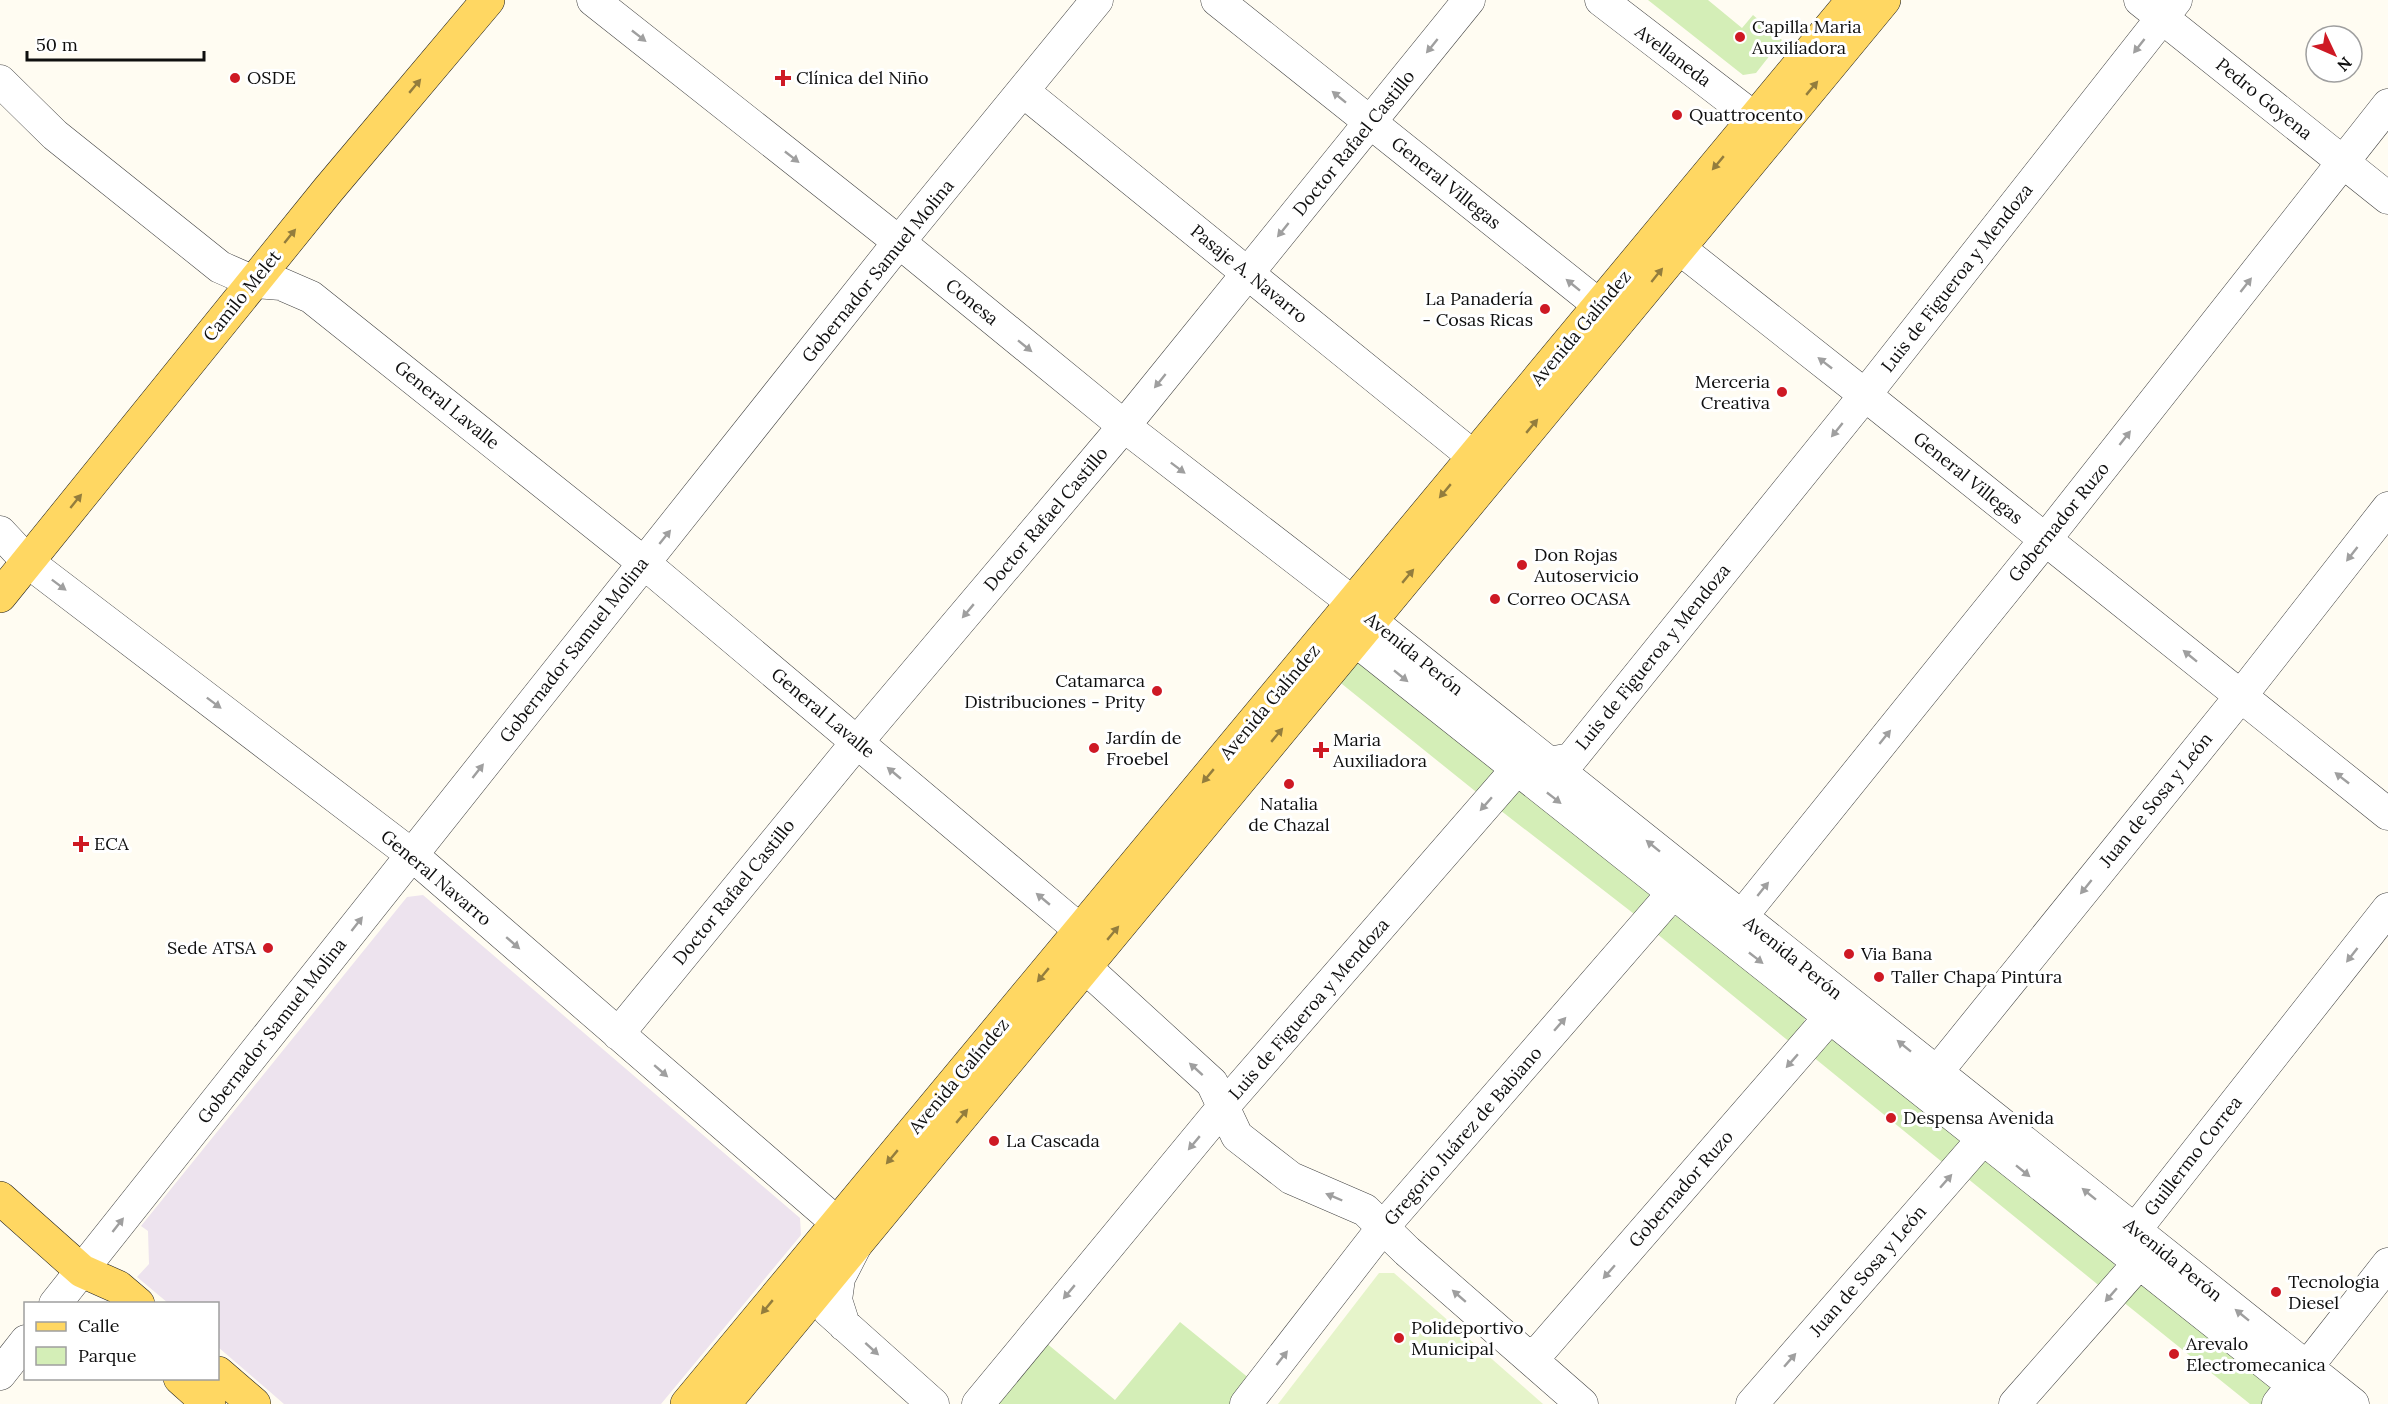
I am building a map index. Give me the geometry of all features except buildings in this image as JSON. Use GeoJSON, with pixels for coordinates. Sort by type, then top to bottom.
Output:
{"type":"FeatureCollection","features":[{"type":"Feature","properties":{"kind":"main road","name":"Camilo Melet"},"geometry":{"type":"LineString","coordinates":[[0,596],[328,190],[488,0]]}},
{"type":"Feature","properties":{"kind":"main road","name":"Avenida Galíndez"},"geometry":{"type":"LineString","coordinates":[[1765,126],[1853,0]]}},
{"type":"Feature","properties":{"kind":"main road","name":"Avenida Galíndez"},"geometry":{"type":"LineString","coordinates":[[687,1404],[848,1232],[1085,967],[1360,621],[1669,241],[1765,126],[1884,0]]}},
{"type":"Feature","properties":{"kind":"main road","name":"Avenida Galíndez"},"geometry":{"type":"LineString","coordinates":[[724,1404],[812,1297],[848,1232],[1080,930],[1360,621],[1474,457],[1610,313]]}},
{"type":"Feature","properties":{"kind":"main road"},"geometry":{"type":"LineString","coordinates":[[0,1198],[81,1271],[118,1287],[136,1302]]}},
{"type":"Feature","properties":{"kind":"main road"},"geometry":{"type":"LineString","coordinates":[[81,1271],[96,1302]]}},
{"type":"Feature","properties":{"kind":"main road"},"geometry":{"type":"LineString","coordinates":[[219,1374],[254,1404]]}},
{"type":"Feature","properties":{"kind":"main road"},"geometry":{"type":"LineString","coordinates":[[182,1380],[209,1404]]}},
{"type":"Feature","properties":{"kind":"street","name":"Conesa"},"geometry":{"type":"LineString","coordinates":[[593,0],[899,242],[1360,621]]}},
{"type":"Feature","properties":{"kind":"street","name":"Gobernador Samuel Molina"},"geometry":{"type":"LineString","coordinates":[[57,1302],[899,242],[1097,0]]}},
{"type":"Feature","properties":{"kind":"street","name":"General Villegas"},"geometry":{"type":"LineString","coordinates":[[1217,0],[1610,313]]}},
{"type":"Feature","properties":{"kind":"street","name":"Doctor Rafael Castillo"},"geometry":{"type":"LineString","coordinates":[[618,1034],[858,741],[1124,426],[1469,0]]}},
{"type":"Feature","properties":{"kind":"street","name":"Avellaneda"},"geometry":{"type":"LineString","coordinates":[[1601,0],[1765,126]]}},
{"type":"Feature","properties":{"kind":"street","name":"Pedro Goyena"},"geometry":{"type":"LineString","coordinates":[[2159,6],[2388,198]]}},
{"type":"Feature","properties":{"kind":"street","name":"Luis de Figueroa y Mendoza"},"geometry":{"type":"LineString","coordinates":[[978,1404],[1224,1106],[1517,768],[1571,759],[1865,395],[2159,6]]}},
{"type":"Feature","properties":{"kind":"street","name":"General Lavalle"},"geometry":{"type":"LineString","coordinates":[[0,81],[55,135],[220,267],[254,282],[281,284],[311,297],[644,562],[1080,930]]}},
{"type":"Feature","properties":{"kind":"street","name":"Pasaje A. Navarro"},"geometry":{"type":"LineString","coordinates":[[1024,92],[1474,457]]}},
{"type":"Feature","properties":{"kind":"street","name":"Gobernador Ruzo"},"geometry":{"type":"LineString","coordinates":[[1734,925],[2045,540],[2388,105]]}},
{"type":"Feature","properties":{"kind":"street","name":"General Villegas"},"geometry":{"type":"LineString","coordinates":[[1669,241],[2388,814]]}},
{"type":"Feature","properties":{"kind":"street","name":"Juan de Sosa y León"},"geometry":{"type":"LineString","coordinates":[[1929,1081],[2240,697],[2388,508]]}},
{"type":"Feature","properties":{"kind":"street","name":"General Navarro"},"geometry":{"type":"LineString","coordinates":[[0,532],[28,562],[412,855],[848,1232]]}},
{"type":"Feature","properties":{"kind":"street","name":"Avenida Perón"},"geometry":{"type":"LineString","coordinates":[[1360,621],[1549,763],[1681,884]]}},
{"type":"Feature","properties":{"kind":"street","name":"Avenida Perón"},"geometry":{"type":"LineString","coordinates":[[1360,621],[1517,768],[1681,884],[1929,1081],[2135,1230],[2299,1390]]}},
{"type":"Feature","properties":{"kind":"street","name":"Gregorio Juárez de Babiano"},"geometry":{"type":"LineString","coordinates":[[1246,1404],[1384,1226],[1681,884]]}},
{"type":"Feature","properties":{"kind":"street","name":"Guillermo Correa"},"geometry":{"type":"LineString","coordinates":[[2139,1263],[2135,1230],[2388,909]]}},
{"type":"Feature","properties":{"kind":"street","name":"Avenida Perón"},"geometry":{"type":"LineString","coordinates":[[1734,925],[1830,1017],[1929,1081],[1983,1139],[2299,1390],[2353,1404]]}},
{"type":"Feature","properties":{"kind":"street"},"geometry":{"type":"LineString","coordinates":[[1080,930],[1085,967],[1212,1083],[1237,1136],[1291,1178],[1365,1210],[1384,1226],[1407,1251],[1582,1404]]}},
{"type":"Feature","properties":{"kind":"street","name":"Gobernador Ruzo"},"geometry":{"type":"LineString","coordinates":[[1532,1360],[1830,1017]]}},
{"type":"Feature","properties":{"kind":"street","name":"Juan de Sosa y León"},"geometry":{"type":"LineString","coordinates":[[1752,1404],[1983,1139]]}},
{"type":"Feature","properties":{"kind":"street"},"geometry":{"type":"LineString","coordinates":[[844,1325],[836,1300],[848,1232]]}},
{"type":"Feature","properties":{"kind":"street"},"geometry":{"type":"LineString","coordinates":[[2015,1404],[2139,1263]]}},
{"type":"Feature","properties":{"kind":"street"},"geometry":{"type":"LineString","coordinates":[[2299,1390],[2388,1264]]}},
{"type":"Feature","properties":{"kind":"street"},"geometry":{"type":"LineString","coordinates":[[812,1297],[933,1404]]}},
{"type":"Feature","properties":{"kind":"street"},"geometry":{"type":"LineString","coordinates":[[0,1374],[24,1344]]}},
{"type":"Feature","properties":{"kind":"shaded area"},"geometry":{"type":"Polygon","coordinates":[[[423,895],[800,1218],[801,1235],[661,1404],[284,1404],[219,1348],[219,1302],[167,1302],[137,1277],[149,1264],[148,1231],[141,1226],[407,897],[423,895]]]}},
{"type":"Feature","properties":{"kind":"green space"},"geometry":{"type":"Polygon","coordinates":[[[1648,0],[1708,0],[1742,28],[1753,15],[1782,40],[1756,73],[1743,75],[1648,0]]]}},
{"type":"Feature","properties":{"kind":"green space"},"geometry":{"type":"Polygon","coordinates":[[[1359,661],[1494,770],[1491,783],[1480,795],[1337,680],[1346,669],[1359,661]]]}},
{"type":"Feature","properties":{"kind":"green space"},"geometry":{"type":"Polygon","coordinates":[[[1520,791],[1530,793],[1651,892],[1648,905],[1638,917],[1500,810],[1512,796],[1520,791]]]}},
{"type":"Feature","properties":{"kind":"green space"},"geometry":{"type":"Polygon","coordinates":[[[1676,916],[1686,917],[1799,1005],[1805,1018],[1802,1031],[1791,1043],[1656,933],[1666,922],[1676,916]]]}},
{"type":"Feature","properties":{"kind":"green space"},"geometry":{"type":"Polygon","coordinates":[[[1832,1039],[1842,1040],[1961,1141],[1947,1166],[1812,1056],[1832,1039]]]}},
{"type":"Feature","properties":{"kind":"green space"},"geometry":{"type":"Polygon","coordinates":[[[1986,1161],[2115,1263],[2112,1276],[2102,1288],[1967,1178],[1986,1161]]]}},
{"type":"Feature","properties":{"kind":"green space","name":"Polideportivo Municipal"},"geometry":{"type":"Polygon","coordinates":[[[1379,1273],[1394,1273],[1543,1404],[1278,1404],[1379,1273]]]}},
{"type":"Feature","properties":{"kind":"green space"},"geometry":{"type":"Polygon","coordinates":[[[2143,1284],[2271,1386],[2268,1399],[2263,1404],[2250,1404],[2122,1301],[2132,1290],[2143,1284]]]}},
{"type":"Feature","properties":{"kind":"green space"},"geometry":{"type":"Polygon","coordinates":[[[1180,1322],[1250,1379],[1230,1404],[993,1404],[1045,1342],[1115,1400],[1180,1322]]]}},
{"type":"Feature","properties":{"kind":"place","name":"Capilla Maria Auxiliadora"},"geometry":{"type":"Point","coordinates":[1740,37]}},
{"type":"Feature","properties":{"kind":"place","name":"OSDE"},"geometry":{"type":"Point","coordinates":[235,78]}},
{"type":"Feature","properties":{"kind":"place","name":"Clínica del Niño"},"geometry":{"type":"Point","coordinates":[783,78]}},
{"type":"Feature","properties":{"kind":"place","name":"Quattrocento"},"geometry":{"type":"Point","coordinates":[1677,115]}},
{"type":"Feature","properties":{"kind":"place","name":"La Panadería - Cosas Ricas"},"geometry":{"type":"Point","coordinates":[1545,309]}},
{"type":"Feature","properties":{"kind":"place","name":"Merceria Creativa"},"geometry":{"type":"Point","coordinates":[1782,392]}},
{"type":"Feature","properties":{"kind":"place","name":"Don Rojas Autoservicio"},"geometry":{"type":"Point","coordinates":[1522,565]}},
{"type":"Feature","properties":{"kind":"place","name":"Correo OCASA"},"geometry":{"type":"Point","coordinates":[1495,599]}},
{"type":"Feature","properties":{"kind":"place","name":"Catamarca Distribuciones - Prity"},"geometry":{"type":"Point","coordinates":[1157,691]}},
{"type":"Feature","properties":{"kind":"place","name":"Jardín de Froebel"},"geometry":{"type":"Point","coordinates":[1094,748]}},
{"type":"Feature","properties":{"kind":"place","name":"Maria Auxiliadora"},"geometry":{"type":"Point","coordinates":[1321,750]}},
{"type":"Feature","properties":{"kind":"place","name":"Natalia de Chazal"},"geometry":{"type":"Point","coordinates":[1289,784]}},
{"type":"Feature","properties":{"kind":"place","name":"ECA"},"geometry":{"type":"Point","coordinates":[81,844]}},
{"type":"Feature","properties":{"kind":"place","name":"Sede ATSA"},"geometry":{"type":"Point","coordinates":[268,948]}},
{"type":"Feature","properties":{"kind":"place","name":"Via Bana"},"geometry":{"type":"Point","coordinates":[1849,954]}},
{"type":"Feature","properties":{"kind":"place","name":"Taller Chapa Pintura"},"geometry":{"type":"Point","coordinates":[1879,977]}},
{"type":"Feature","properties":{"kind":"place","name":"Despensa Avenida"},"geometry":{"type":"Point","coordinates":[1891,1118]}},
{"type":"Feature","properties":{"kind":"place","name":"La Cascada"},"geometry":{"type":"Point","coordinates":[994,1141]}},
{"type":"Feature","properties":{"kind":"place","name":"Tecnologia Diesel"},"geometry":{"type":"Point","coordinates":[2276,1292]}},
{"type":"Feature","properties":{"kind":"place","name":"Polideportivo Municipal"},"geometry":{"type":"Point","coordinates":[1399,1338]}},
{"type":"Feature","properties":{"kind":"place","name":"Arevalo Electromecanica"},"geometry":{"type":"Point","coordinates":[2174,1354]}}]}
